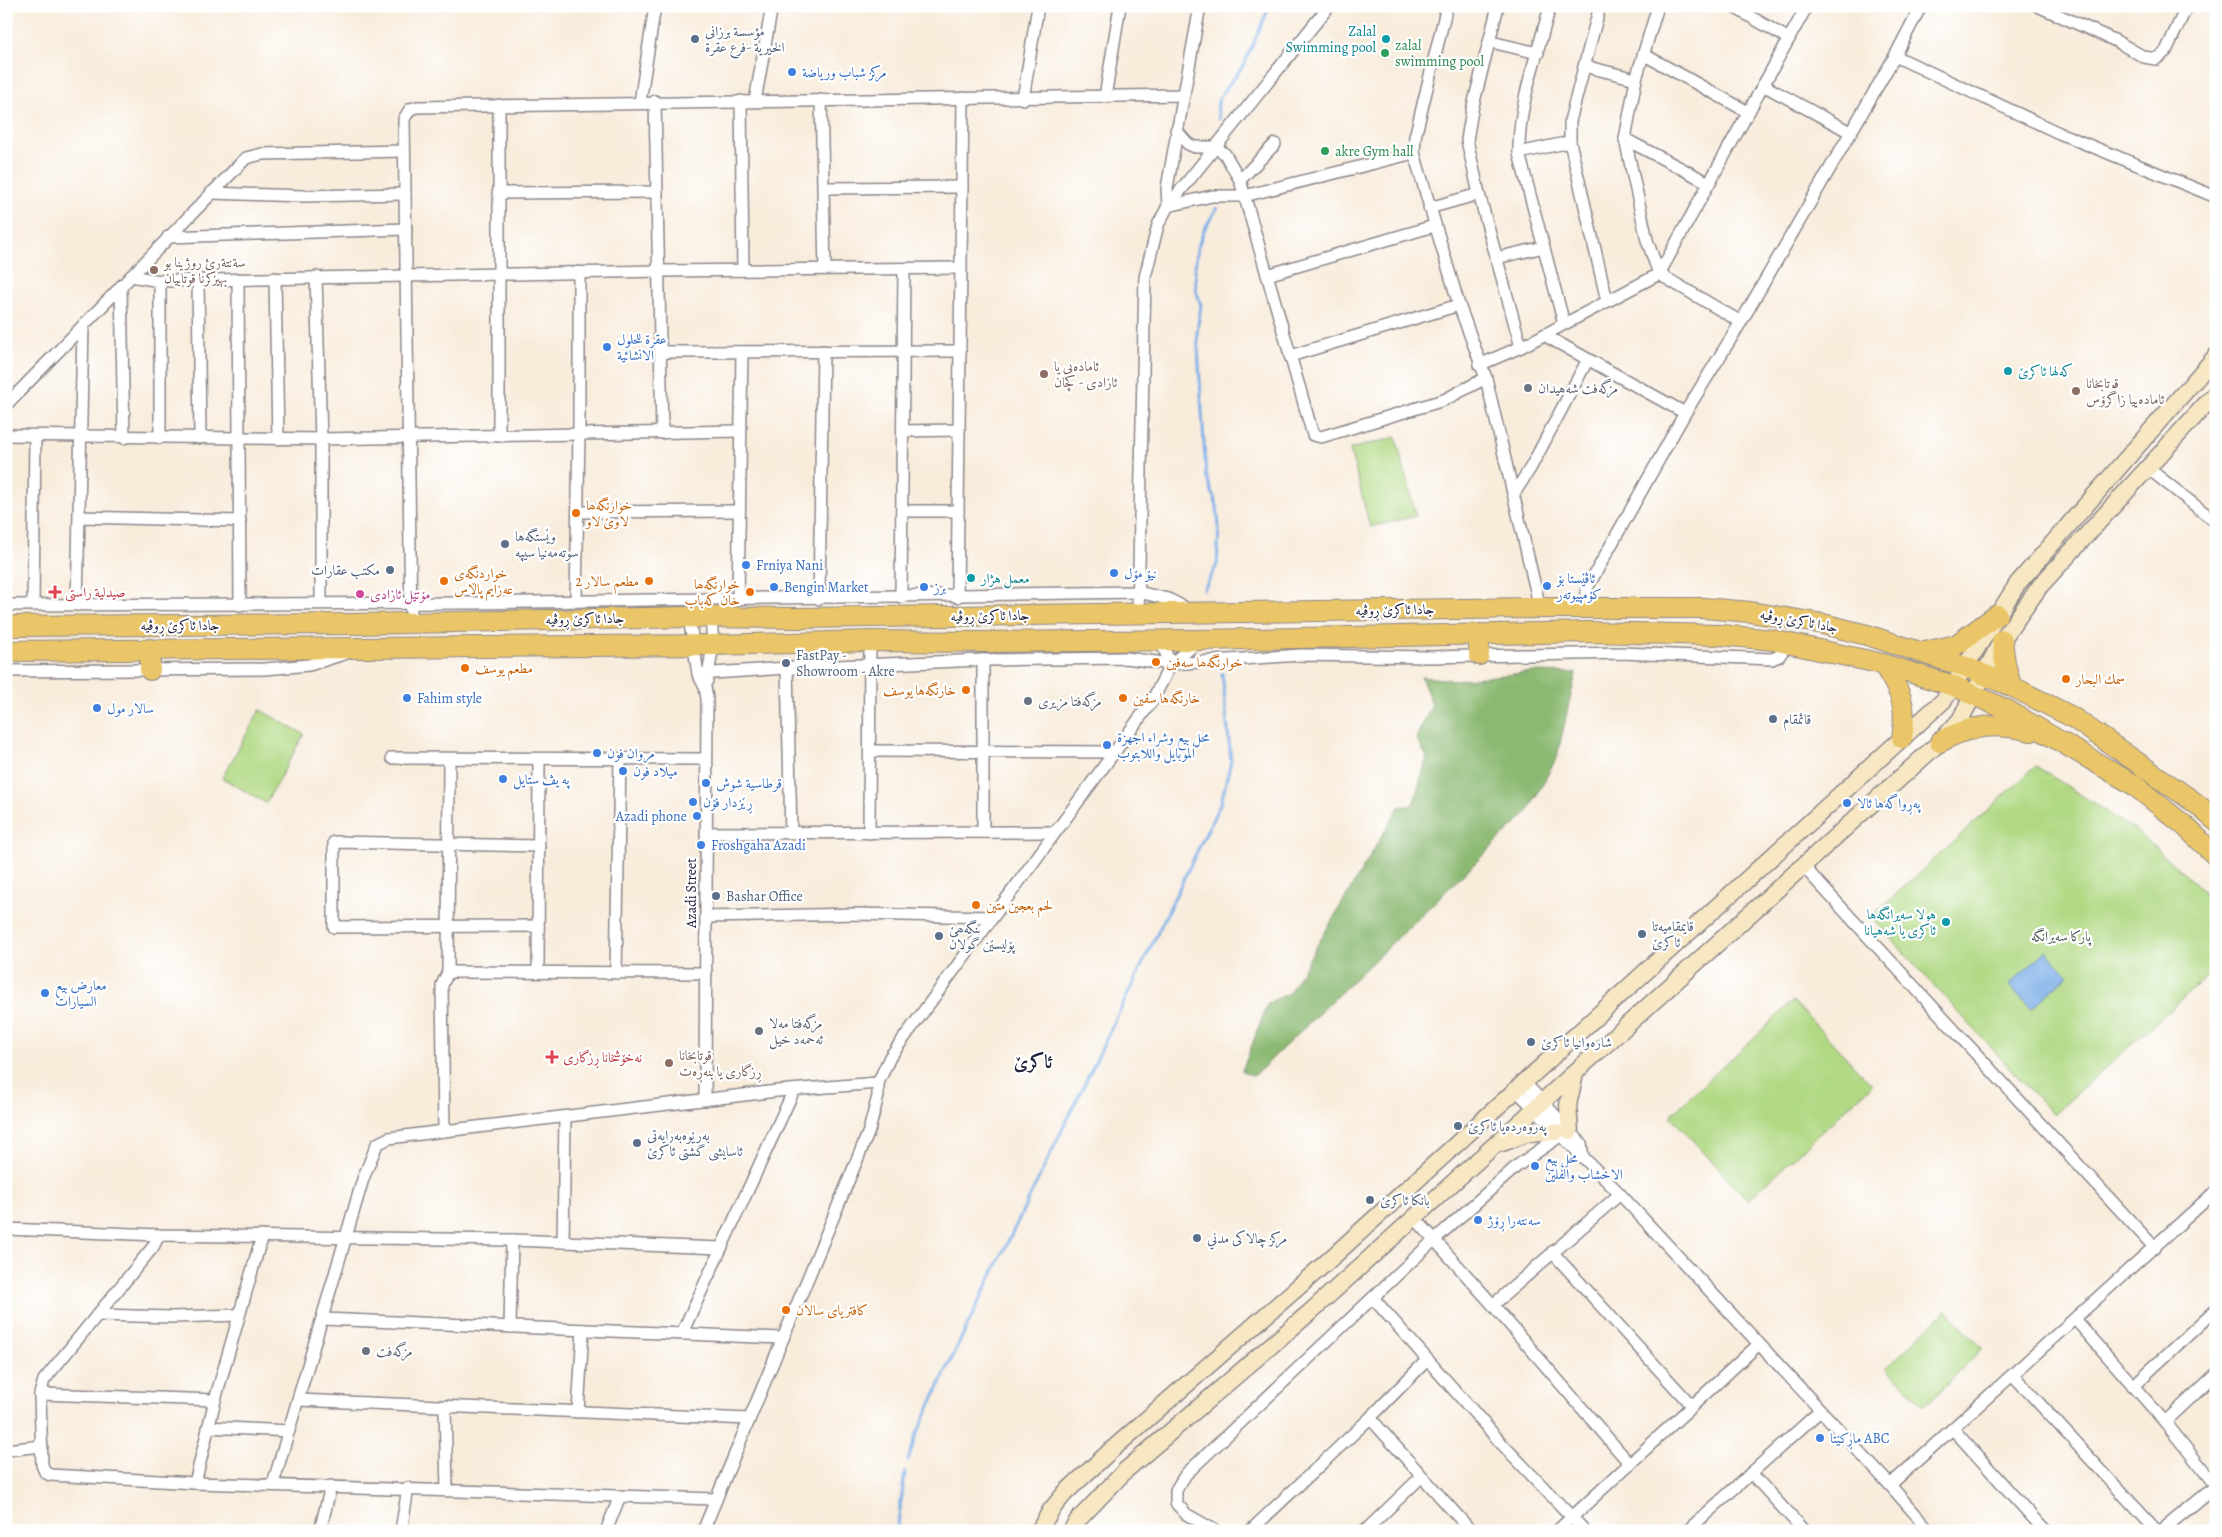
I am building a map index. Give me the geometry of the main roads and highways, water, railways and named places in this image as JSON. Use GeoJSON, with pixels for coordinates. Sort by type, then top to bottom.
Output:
{"type":"FeatureCollection","features":[{"type":"Feature","properties":{"kind":"highway","name":"جادا ئاکرێ ڕوڤیە"},"geometry":{"type":"LineString","coordinates":[[6,626],[411,613],[543,611],[689,617],[1138,614],[1540,608],[1704,608],[1750,612],[1823,624],[1925,652],[1966,666],[2011,686],[2072,717],[2197,804],[2216,821]]}},
{"type":"Feature","properties":{"kind":"highway"},"geometry":{"type":"LineString","coordinates":[[1925,652],[1956,644],[1998,615]]}},
{"type":"Feature","properties":{"kind":"highway","name":"جادا ئاکرێ ڕوڤیە"},"geometry":{"type":"LineString","coordinates":[[6,651],[712,645],[870,641],[1160,641],[1479,634],[1675,633],[1721,635],[1788,643],[1883,664],[1954,686],[1973,694],[2007,710],[2134,786],[2185,826],[2216,856]]}},
{"type":"Feature","properties":{"kind":"highway"},"geometry":{"type":"LineString","coordinates":[[1479,634],[1479,655]]}},
{"type":"Feature","properties":{"kind":"highway"},"geometry":{"type":"LineString","coordinates":[[2002,640],[2011,686]]}},
{"type":"Feature","properties":{"kind":"highway"},"geometry":{"type":"LineString","coordinates":[[150,650],[150,670]]}},
{"type":"Feature","properties":{"kind":"highway"},"geometry":{"type":"LineString","coordinates":[[1883,664],[1898,686],[1903,701],[1905,719],[1902,738]]}},
{"type":"Feature","properties":{"kind":"highway"},"geometry":{"type":"LineString","coordinates":[[1940,742],[1966,730],[1988,725],[2008,725],[2046,734]]}},
{"type":"Feature","properties":{"kind":"main road"},"geometry":{"type":"LineString","coordinates":[[1040,1531],[1051,1510],[1065,1493],[1176,1392],[1290,1294],[1944,700],[2018,583],[2216,356]]}},
{"type":"Feature","properties":{"kind":"main road"},"geometry":{"type":"LineString","coordinates":[[1071,1531],[1078,1520],[1126,1470],[1310,1313],[1940,742],[1960,720],[2002,640],[2040,586],[2149,469],[2216,393]]}},
{"type":"Feature","properties":{"kind":"main road"},"geometry":{"type":"LineString","coordinates":[[1738,888],[1756,907]]}},
{"type":"Feature","properties":{"kind":"main road"},"geometry":{"type":"LineString","coordinates":[[1491,1148],[1526,1134],[1562,1133],[1575,1072]]}},
{"type":"Feature","properties":{"kind":"main road"},"geometry":{"type":"LineString","coordinates":[[1290,1294],[1310,1313]]}},
{"type":"Feature","properties":{"kind":"water"},"geometry":{"type":"Polygon","coordinates":[[[2046,951],[2068,975],[2031,1009],[2009,985],[2046,951]]]}},
{"type":"Feature","properties":{"kind":"waterway"},"geometry":{"type":"LineString","coordinates":[[1219,119],[1218,101],[1244,64],[1270,6]]}},
{"type":"Feature","properties":{"kind":"waterway"},"geometry":{"type":"LineString","coordinates":[[1204,589],[1217,565],[1219,527],[1217,506],[1206,475],[1197,332],[1201,305],[1196,290],[1195,267],[1198,246],[1205,228],[1217,208]]}},
{"type":"Feature","properties":{"kind":"waterway"},"geometry":{"type":"LineString","coordinates":[[908,1461],[917,1434],[958,1345],[1221,802],[1231,761],[1222,673]]}},
{"type":"Feature","properties":{"kind":"waterway"},"geometry":{"type":"LineString","coordinates":[[897,1531],[905,1472]]}},
{"type":"Feature","properties":{"kind":"place","name":"مؤسسة برزانى الخيرية -فرع عقرة"},"geometry":{"type":"Point","coordinates":[695,39]}},
{"type":"Feature","properties":{"kind":"place","name":"Zalal Swimming pool"},"geometry":{"type":"Point","coordinates":[1386,39]}},
{"type":"Feature","properties":{"kind":"place","name":"zalal swimming pool"},"geometry":{"type":"Point","coordinates":[1385,53]}},
{"type":"Feature","properties":{"kind":"place","name":"مركز شباب ورياضة"},"geometry":{"type":"Point","coordinates":[792,72]}},
{"type":"Feature","properties":{"kind":"place","name":"akre Gym hall"},"geometry":{"type":"Point","coordinates":[1325,151]}},
{"type":"Feature","properties":{"kind":"place","name":"سةنتةرئ روژينا بو بهيزكرنا قوتابيان"},"geometry":{"type":"Point","coordinates":[154,270]}},
{"type":"Feature","properties":{"kind":"place","name":"عقرة للحلول الانشائیة"},"geometry":{"type":"Point","coordinates":[607,347]}},
{"type":"Feature","properties":{"kind":"place","name":"کەلها ئاکرێ"},"geometry":{"type":"Point","coordinates":[2008,371]}},
{"type":"Feature","properties":{"kind":"place","name":"ئامادەیی یا ئازادی - کچان"},"geometry":{"type":"Point","coordinates":[1044,374]}},
{"type":"Feature","properties":{"kind":"place","name":"مزگەفت شه‌هيدان"},"geometry":{"type":"Point","coordinates":[1528,388]}},
{"type":"Feature","properties":{"kind":"place","name":"قوتابخانا ئامادەییا زاگرۆس"},"geometry":{"type":"Point","coordinates":[2076,391]}},
{"type":"Feature","properties":{"kind":"place","name":"خوارنگەھا لاوێ لاو"},"geometry":{"type":"Point","coordinates":[576,513]}},
{"type":"Feature","properties":{"kind":"place","name":"وێستگەها سوتەمەنیا سیپە"},"geometry":{"type":"Point","coordinates":[505,544]}},
{"type":"Feature","properties":{"kind":"place","name":"Frniya Nani"},"geometry":{"type":"Point","coordinates":[746,565]}},
{"type":"Feature","properties":{"kind":"place","name":"مكتب عقارات"},"geometry":{"type":"Point","coordinates":[390,570]}},
{"type":"Feature","properties":{"kind":"place","name":"نیۆ مۆل"},"geometry":{"type":"Point","coordinates":[1114,573]}},
{"type":"Feature","properties":{"kind":"place","name":"معمل هژار"},"geometry":{"type":"Point","coordinates":[971,578]}},
{"type":"Feature","properties":{"kind":"place","name":"خواردنگەی عەزایم پاڵاس"},"geometry":{"type":"Point","coordinates":[444,581]}},
{"type":"Feature","properties":{"kind":"place","name":"مطعم سالار 2"},"geometry":{"type":"Point","coordinates":[649,581]}},
{"type":"Feature","properties":{"kind":"place","name":"ئاڤێستا بۆ کۆمپیوتەر"},"geometry":{"type":"Point","coordinates":[1547,586]}},
{"type":"Feature","properties":{"kind":"place","name":"Bengin Market"},"geometry":{"type":"Point","coordinates":[774,587]}},
{"type":"Feature","properties":{"kind":"place","name":"برز"},"geometry":{"type":"Point","coordinates":[924,587]}},
{"type":"Feature","properties":{"kind":"place","name":"صيدلية راستى"},"geometry":{"type":"Point","coordinates":[55,592]}},
{"type":"Feature","properties":{"kind":"place","name":"خوارنگەھا خان كەباب"},"geometry":{"type":"Point","coordinates":[750,592]}},
{"type":"Feature","properties":{"kind":"place","name":"مۆتێل ئازادی"},"geometry":{"type":"Point","coordinates":[360,594]}},
{"type":"Feature","properties":{"kind":"place","name":"خوارنگەھا سەفین"},"geometry":{"type":"Point","coordinates":[1156,662]}},
{"type":"Feature","properties":{"kind":"place","name":"FastPay - Showroom - Akre"},"geometry":{"type":"Point","coordinates":[786,663]}},
{"type":"Feature","properties":{"kind":"place","name":"مطعم يوسف"},"geometry":{"type":"Point","coordinates":[465,668]}},
{"type":"Feature","properties":{"kind":"place","name":"سمك البحار"},"geometry":{"type":"Point","coordinates":[2066,679]}},
{"type":"Feature","properties":{"kind":"place","name":"خارنگەها یوسف"},"geometry":{"type":"Point","coordinates":[966,690]}},
{"type":"Feature","properties":{"kind":"place","name":"Fahim style"},"geometry":{"type":"Point","coordinates":[407,698]}},
{"type":"Feature","properties":{"kind":"place","name":"خارنگەها سفين"},"geometry":{"type":"Point","coordinates":[1123,698]}},
{"type":"Feature","properties":{"kind":"place","name":"مزگەفتا مزیری"},"geometry":{"type":"Point","coordinates":[1028,701]}},
{"type":"Feature","properties":{"kind":"place","name":"سالار مول"},"geometry":{"type":"Point","coordinates":[97,708]}},
{"type":"Feature","properties":{"kind":"place","name":"قائمقام"},"geometry":{"type":"Point","coordinates":[1773,719]}},
{"type":"Feature","properties":{"kind":"place","name":"محل بيع وشراء اجهزة الموبايل واللابتوب"},"geometry":{"type":"Point","coordinates":[1107,745]}},
{"type":"Feature","properties":{"kind":"place","name":"مروان فون"},"geometry":{"type":"Point","coordinates":[597,753]}},
{"type":"Feature","properties":{"kind":"place","name":"ميلاد فون"},"geometry":{"type":"Point","coordinates":[623,771]}},
{"type":"Feature","properties":{"kind":"place","name":"په يڤ ستايل"},"geometry":{"type":"Point","coordinates":[503,779]}},
{"type":"Feature","properties":{"kind":"place","name":"قرطاسية شوش"},"geometry":{"type":"Point","coordinates":[706,783]}},
{"type":"Feature","properties":{"kind":"place","name":"ڕێزدار فۆن"},"geometry":{"type":"Point","coordinates":[693,802]}},
{"type":"Feature","properties":{"kind":"place","name":"پەڕواگەها ئالا"},"geometry":{"type":"Point","coordinates":[1847,803]}},
{"type":"Feature","properties":{"kind":"place","name":"Azadi phone"},"geometry":{"type":"Point","coordinates":[697,816]}},
{"type":"Feature","properties":{"kind":"place","name":"Froshgaha Azadi"},"geometry":{"type":"Point","coordinates":[701,845]}},
{"type":"Feature","properties":{"kind":"place","name":"Bashar Office"},"geometry":{"type":"Point","coordinates":[716,896]}},
{"type":"Feature","properties":{"kind":"place","name":"لحم بعجين متين"},"geometry":{"type":"Point","coordinates":[976,905]}},
{"type":"Feature","properties":{"kind":"place","name":"هولا سەیرانگەها ئاکری یا شەهیانا"},"geometry":{"type":"Point","coordinates":[1946,922]}},
{"type":"Feature","properties":{"kind":"place","name":"قایمقامیەتا ئاکرێ"},"geometry":{"type":"Point","coordinates":[1642,934]}},
{"type":"Feature","properties":{"kind":"place","name":"بنگە‌ھێ پۆلیسێن گولان"},"geometry":{"type":"Point","coordinates":[939,936]}},
{"type":"Feature","properties":{"kind":"place","name":"معارض بيع السيارات"},"geometry":{"type":"Point","coordinates":[45,993]}},
{"type":"Feature","properties":{"kind":"place","name":"مزگەفتا مەلا ئەحمەد خیل"},"geometry":{"type":"Point","coordinates":[759,1031]}},
{"type":"Feature","properties":{"kind":"place","name":"شارەوانیا ئاکرێ"},"geometry":{"type":"Point","coordinates":[1531,1042]}},
{"type":"Feature","properties":{"kind":"place","name":"نەخۆشخانا ڕزگاری"},"geometry":{"type":"Point","coordinates":[552,1057]}},
{"type":"Feature","properties":{"kind":"place","name":"قوتابخانا ڕزگاری یا بنەڕەت"},"geometry":{"type":"Point","coordinates":[669,1063]}},
{"type":"Feature","properties":{"kind":"place","name":"پەروەردەیا ئاكرێ"},"geometry":{"type":"Point","coordinates":[1458,1126]}},
{"type":"Feature","properties":{"kind":"place","name":"بەرێوەبەرایەتی ئاسایشی گشتی ئاکرێ"},"geometry":{"type":"Point","coordinates":[637,1143]}},
{"type":"Feature","properties":{"kind":"place","name":"محل بيع الاخشاب والفلين"},"geometry":{"type":"Point","coordinates":[1535,1166]}},
{"type":"Feature","properties":{"kind":"place","name":"بانکا ئاکرێ"},"geometry":{"type":"Point","coordinates":[1370,1200]}},
{"type":"Feature","properties":{"kind":"place","name":"سەنتەرا ڕۆژ"},"geometry":{"type":"Point","coordinates":[1478,1220]}},
{"type":"Feature","properties":{"kind":"place","name":"مركز چالاکى مدني"},"geometry":{"type":"Point","coordinates":[1197,1238]}},
{"type":"Feature","properties":{"kind":"place","name":"کافتریای سالان"},"geometry":{"type":"Point","coordinates":[786,1310]}},
{"type":"Feature","properties":{"kind":"place","name":"مزگەفت"},"geometry":{"type":"Point","coordinates":[366,1351]}},
{"type":"Feature","properties":{"kind":"place","name":"ماڕکێتا ABC"},"geometry":{"type":"Point","coordinates":[1820,1438]}},
{"type":"Feature","properties":{"kind":"district","name":"ئاکرێ"},"geometry":{"type":"Point","coordinates":[1033,1062]}},
{"type":"Feature","properties":{"kind":"park label","name":"پارکا سەیرانگه"},"geometry":{"type":"Point","coordinates":[2061,936]}}]}
